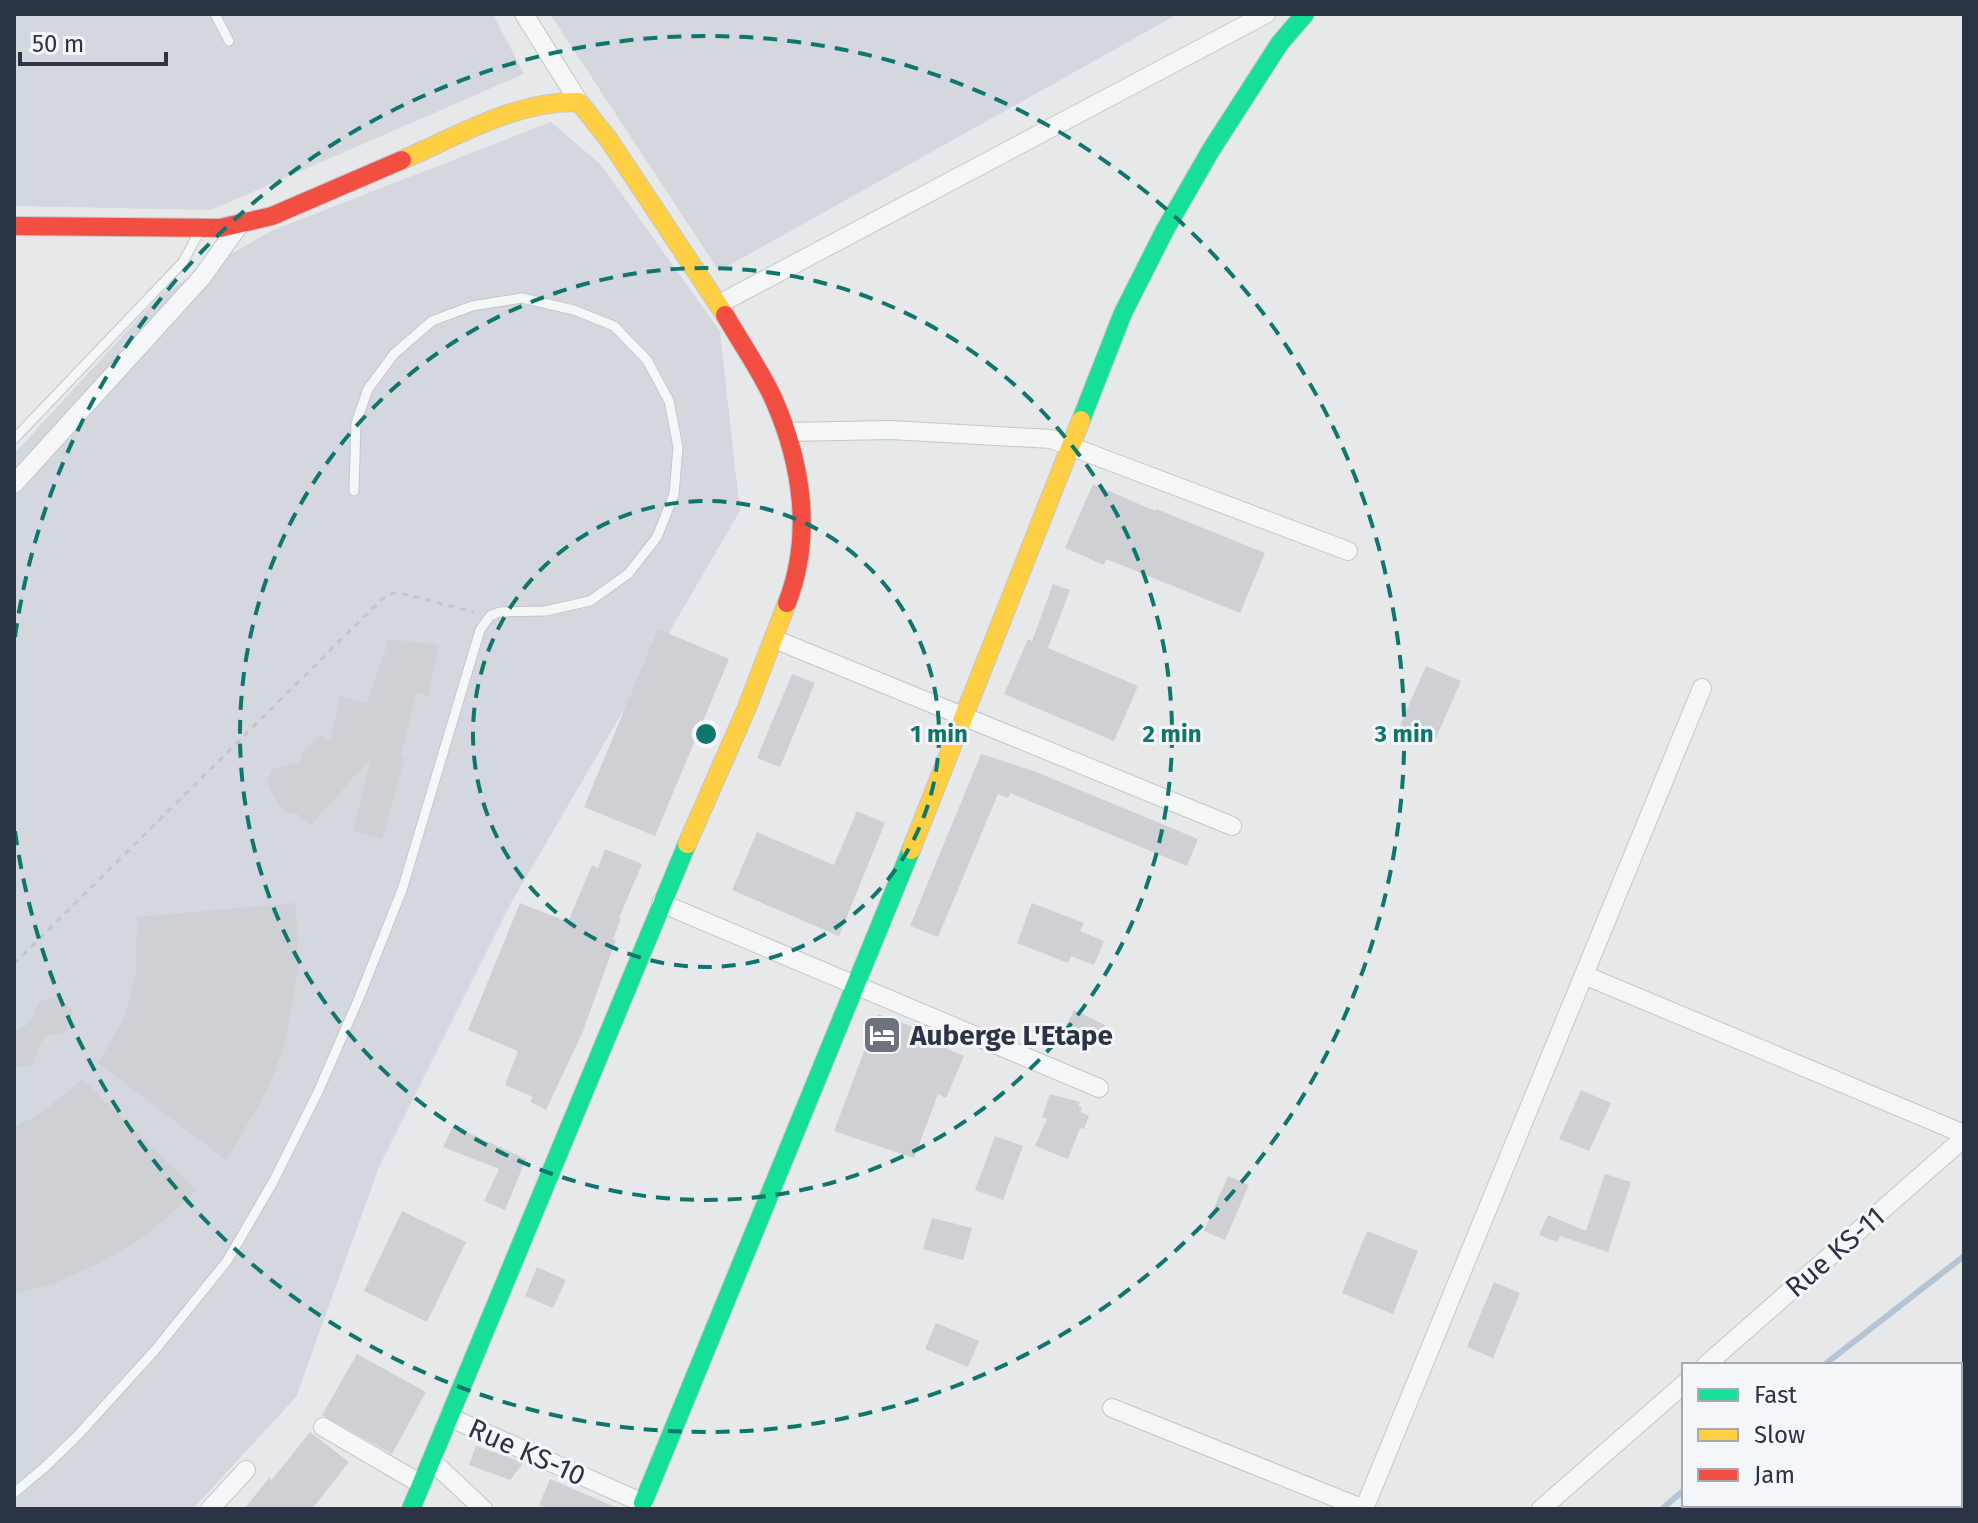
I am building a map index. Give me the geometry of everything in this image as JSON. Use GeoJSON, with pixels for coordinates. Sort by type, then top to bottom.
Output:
{"type":"FeatureCollection","features":[{"type":"Feature","properties":{"kind":"street"},"geometry":{"type":"LineString","coordinates":[[411,1509],[661,903],[746,710],[790,595],[802,535],[802,496],[786,432],[774,400],[719,304],[609,140],[579,102],[524,14]]}},
{"type":"Feature","properties":{"kind":"street"},"geometry":{"type":"LineString","coordinates":[[719,304],[1266,14]]}},
{"type":"Feature","properties":{"kind":"street"},"geometry":{"type":"LineString","coordinates":[[644,1506],[966,716],[1123,313],[1165,230],[1211,150],[1280,43],[1305,14]]}},
{"type":"Feature","properties":{"kind":"street"},"geometry":{"type":"LineString","coordinates":[[14,226],[201,229],[240,224],[272,216],[522,108],[554,101],[579,102]]}},
{"type":"Feature","properties":{"kind":"street"},"geometry":{"type":"LineString","coordinates":[[14,484],[202,277],[240,224]]}},
{"type":"Feature","properties":{"kind":"street"},"geometry":{"type":"LineString","coordinates":[[786,432],[907,431],[1031,437],[1070,445],[1348,551]]}},
{"type":"Feature","properties":{"kind":"street"},"geometry":{"type":"LineString","coordinates":[[774,639],[1232,826]]}},
{"type":"Feature","properties":{"kind":"street"},"geometry":{"type":"LineString","coordinates":[[1112,1408],[1364,1509],[1702,688]]}},
{"type":"Feature","properties":{"kind":"street"},"geometry":{"type":"LineString","coordinates":[[661,903],[1099,1088]]}},
{"type":"Feature","properties":{"kind":"street"},"geometry":{"type":"LineString","coordinates":[[1584,975],[1964,1136]]}},
{"type":"Feature","properties":{"kind":"street","name":"Rue KS-11"},"geometry":{"type":"LineString","coordinates":[[1708,1363],[1964,1136]]}},
{"type":"Feature","properties":{"kind":"street"},"geometry":{"type":"LineString","coordinates":[[1541,1509],[1682,1386]]}},
{"type":"Feature","properties":{"kind":"street","name":"Rue KS-10"},"geometry":{"type":"LineString","coordinates":[[449,1417],[644,1506]]}},
{"type":"Feature","properties":{"kind":"street"},"geometry":{"type":"LineString","coordinates":[[323,1427],[421,1484]]}},
{"type":"Feature","properties":{"kind":"street"},"geometry":{"type":"LineString","coordinates":[[431,1460],[483,1509]]}},
{"type":"Feature","properties":{"kind":"street"},"geometry":{"type":"LineString","coordinates":[[210,1509],[246,1470]]}},
{"type":"Feature","properties":{"kind":"lane"},"geometry":{"type":"LineString","coordinates":[[215,14],[229,41]]}},
{"type":"Feature","properties":{"kind":"lane"},"geometry":{"type":"LineString","coordinates":[[14,439],[183,262],[201,229]]}},
{"type":"Feature","properties":{"kind":"lane"},"geometry":{"type":"LineString","coordinates":[[14,1493],[78,1435],[156,1349],[227,1261],[273,1182],[342,1038],[402,890],[480,630],[490,616],[500,612],[545,611],[590,601],[628,574],[657,537],[674,494],[678,447],[669,401],[647,360],[614,326],[574,310],[522,298],[472,306],[432,321],[394,354],[368,389],[356,423],[354,491]]}},
{"type":"Feature","properties":{"kind":"path"},"geometry":{"type":"LineString","coordinates":[[14,964],[383,598],[393,593],[404,594],[490,616]]}},
{"type":"Feature","properties":{"kind":"shaded area"},"geometry":{"type":"Polygon","coordinates":[[[14,14],[493,14],[524,74],[211,210],[14,206],[14,14]]]}},
{"type":"Feature","properties":{"kind":"shaded area"},"geometry":{"type":"Polygon","coordinates":[[[550,14],[1178,14],[719,271],[550,14]]]}},
{"type":"Feature","properties":{"kind":"shaded area"},"geometry":{"type":"Polygon","coordinates":[[[551,122],[600,164],[720,331],[740,511],[511,903],[379,1167],[296,1397],[193,1509],[14,1509],[14,454],[162,293],[273,230],[551,122]]]}},
{"type":"Feature","properties":{"kind":"building"},"geometry":{"type":"Polygon","coordinates":[[[1093,484],[1265,553],[1240,613],[1106,559],[1104,565],[1065,548],[1093,484]]]}},
{"type":"Feature","properties":{"kind":"building"},"geometry":{"type":"Polygon","coordinates":[[[1053,584],[1070,590],[1048,648],[1138,686],[1114,741],[1004,694],[1028,639],[1032,641],[1053,584]]]}},
{"type":"Feature","properties":{"kind":"building"},"geometry":{"type":"Polygon","coordinates":[[[658,629],[729,659],[655,836],[584,807],[658,629]]]}},
{"type":"Feature","properties":{"kind":"building"},"geometry":{"type":"Polygon","coordinates":[[[389,639],[439,645],[428,696],[416,692],[401,757],[405,758],[382,839],[353,830],[371,758],[310,826],[295,812],[289,814],[283,811],[267,784],[272,769],[301,762],[302,753],[321,734],[330,741],[340,696],[367,704],[389,639]]]}},
{"type":"Feature","properties":{"kind":"building"},"geometry":{"type":"Polygon","coordinates":[[[1426,666],[1461,681],[1435,740],[1400,725],[1426,666]]]}},
{"type":"Feature","properties":{"kind":"building"},"geometry":{"type":"Polygon","coordinates":[[[792,674],[815,683],[780,767],[757,758],[792,674]]]}},
{"type":"Feature","properties":{"kind":"building"},"geometry":{"type":"Polygon","coordinates":[[[981,754],[1034,771],[1198,839],[1187,866],[1010,793],[1008,798],[998,794],[938,937],[910,926],[981,754]]]}},
{"type":"Feature","properties":{"kind":"building"},"geometry":{"type":"Polygon","coordinates":[[[857,811],[885,823],[839,936],[732,890],[757,832],[834,865],[857,811]]]}},
{"type":"Feature","properties":{"kind":"building"},"geometry":{"type":"Polygon","coordinates":[[[605,849],[642,864],[619,918],[613,939],[616,940],[583,1031],[546,1110],[530,1102],[533,1097],[505,1085],[518,1051],[468,1030],[520,903],[568,922],[592,865],[598,868],[605,849]]]}},
{"type":"Feature","properties":{"kind":"building"},"geometry":{"type":"Polygon","coordinates":[[[296,903],[298,966],[286,1038],[258,1107],[226,1160],[98,1063],[124,1018],[131,994],[136,972],[137,917],[296,903]]]}},
{"type":"Feature","properties":{"kind":"building"},"geometry":{"type":"Polygon","coordinates":[[[1032,903],[1084,923],[1080,931],[1104,941],[1094,965],[1071,956],[1068,963],[1017,943],[1032,903]]]}},
{"type":"Feature","properties":{"kind":"building"},"geometry":{"type":"Polygon","coordinates":[[[58,996],[73,1011],[64,1036],[59,1033],[49,1035],[41,1042],[32,1065],[14,1068],[14,1031],[32,1020],[38,1002],[58,996]]]}},
{"type":"Feature","properties":{"kind":"building"},"geometry":{"type":"Polygon","coordinates":[[[1074,1010],[1105,1025],[1094,1049],[1062,1034],[1074,1010]]]}},
{"type":"Feature","properties":{"kind":"building"},"geometry":{"type":"Polygon","coordinates":[[[878,1014],[929,1033],[926,1040],[964,1056],[946,1098],[938,1094],[914,1158],[834,1131],[878,1014]]]}},
{"type":"Feature","properties":{"kind":"building"},"geometry":{"type":"Polygon","coordinates":[[[83,1079],[196,1191],[149,1233],[104,1261],[52,1284],[14,1294],[14,1127],[40,1114],[83,1079]]]}},
{"type":"Feature","properties":{"kind":"building"},"geometry":{"type":"Polygon","coordinates":[[[1581,1090],[1611,1103],[1589,1151],[1559,1139],[1581,1090]]]}},
{"type":"Feature","properties":{"kind":"building"},"geometry":{"type":"Polygon","coordinates":[[[1050,1094],[1080,1102],[1080,1112],[1089,1116],[1084,1129],[1080,1128],[1068,1159],[1035,1146],[1047,1119],[1042,1117],[1050,1094]]]}},
{"type":"Feature","properties":{"kind":"building"},"geometry":{"type":"Polygon","coordinates":[[[453,1126],[526,1159],[505,1210],[484,1201],[499,1169],[443,1147],[453,1126]]]}},
{"type":"Feature","properties":{"kind":"building"},"geometry":{"type":"Polygon","coordinates":[[[995,1136],[1023,1146],[1003,1200],[975,1190],[995,1136]]]}},
{"type":"Feature","properties":{"kind":"building"},"geometry":{"type":"Polygon","coordinates":[[[1605,1174],[1631,1182],[1608,1252],[1560,1236],[1557,1242],[1539,1235],[1548,1215],[1586,1231],[1605,1174]]]}},
{"type":"Feature","properties":{"kind":"building"},"geometry":{"type":"Polygon","coordinates":[[[1228,1176],[1249,1185],[1225,1240],[1204,1231],[1228,1176]]]}},
{"type":"Feature","properties":{"kind":"building"},"geometry":{"type":"Polygon","coordinates":[[[402,1211],[466,1242],[427,1322],[364,1291],[402,1211]]]}},
{"type":"Feature","properties":{"kind":"building"},"geometry":{"type":"Polygon","coordinates":[[[932,1218],[972,1228],[963,1260],[923,1249],[932,1218]]]}},
{"type":"Feature","properties":{"kind":"building"},"geometry":{"type":"Polygon","coordinates":[[[1367,1231],[1418,1251],[1393,1314],[1342,1293],[1367,1231]]]}},
{"type":"Feature","properties":{"kind":"building"},"geometry":{"type":"Polygon","coordinates":[[[537,1267],[566,1280],[553,1308],[525,1296],[537,1267]]]}},
{"type":"Feature","properties":{"kind":"building"},"geometry":{"type":"Polygon","coordinates":[[[1494,1282],[1520,1293],[1493,1358],[1467,1347],[1494,1282]]]}},
{"type":"Feature","properties":{"kind":"building"},"geometry":{"type":"Polygon","coordinates":[[[936,1323],[979,1341],[968,1367],[925,1349],[936,1323]]]}},
{"type":"Feature","properties":{"kind":"building"},"geometry":{"type":"Polygon","coordinates":[[[357,1354],[426,1392],[392,1454],[322,1415],[357,1354]]]}},
{"type":"Feature","properties":{"kind":"building"},"geometry":{"type":"Polygon","coordinates":[[[310,1432],[349,1462],[312,1509],[244,1509],[270,1477],[271,1481],[310,1432]]]}},
{"type":"Feature","properties":{"kind":"building"},"geometry":{"type":"Polygon","coordinates":[[[476,1446],[523,1463],[510,1480],[469,1465],[476,1446]]]}},
{"type":"Feature","properties":{"kind":"building"},"geometry":{"type":"Polygon","coordinates":[[[550,1479],[620,1509],[548,1509],[539,1505],[550,1479]]]}},
{"type":"Feature","properties":{"kind":"waterway"},"geometry":{"type":"LineString","coordinates":[[1827,1363],[1964,1256]]}},
{"type":"Feature","properties":{"kind":"waterway"},"geometry":{"type":"LineString","coordinates":[[1662,1509],[1682,1492]]}},
{"type":"Feature","properties":{"kind":"traffic: fast"},"geometry":{"type":"LineString","coordinates":[[1081,420],[1123,313],[1165,230],[1211,150],[1280,43],[1305,14]]}},
{"type":"Feature","properties":{"kind":"traffic: fast"},"geometry":{"type":"LineString","coordinates":[[411,1509],[687,844]]}},
{"type":"Feature","properties":{"kind":"traffic: fast"},"geometry":{"type":"LineString","coordinates":[[643,1503],[911,850]]}},
{"type":"Feature","properties":{"kind":"traffic: slow"},"geometry":{"type":"LineString","coordinates":[[402,160],[511,113],[556,103],[579,102],[609,140],[725,315]]}},
{"type":"Feature","properties":{"kind":"traffic: slow"},"geometry":{"type":"LineString","coordinates":[[911,850],[1081,420]]}},
{"type":"Feature","properties":{"kind":"traffic: slow"},"geometry":{"type":"LineString","coordinates":[[687,844],[746,710],[787,603]]}},
{"type":"Feature","properties":{"kind":"traffic: jam"},"geometry":{"type":"LineString","coordinates":[[14,226],[220,228],[272,216],[402,160]]}},
{"type":"Feature","properties":{"kind":"traffic: jam"},"geometry":{"type":"LineString","coordinates":[[725,315],[774,400],[792,449],[802,526],[795,578],[787,603]]}},
{"type":"Feature","properties":{"kind":"place","name":"Auberge L'Etape"},"geometry":{"type":"Point","coordinates":[882,1035]}}]}
